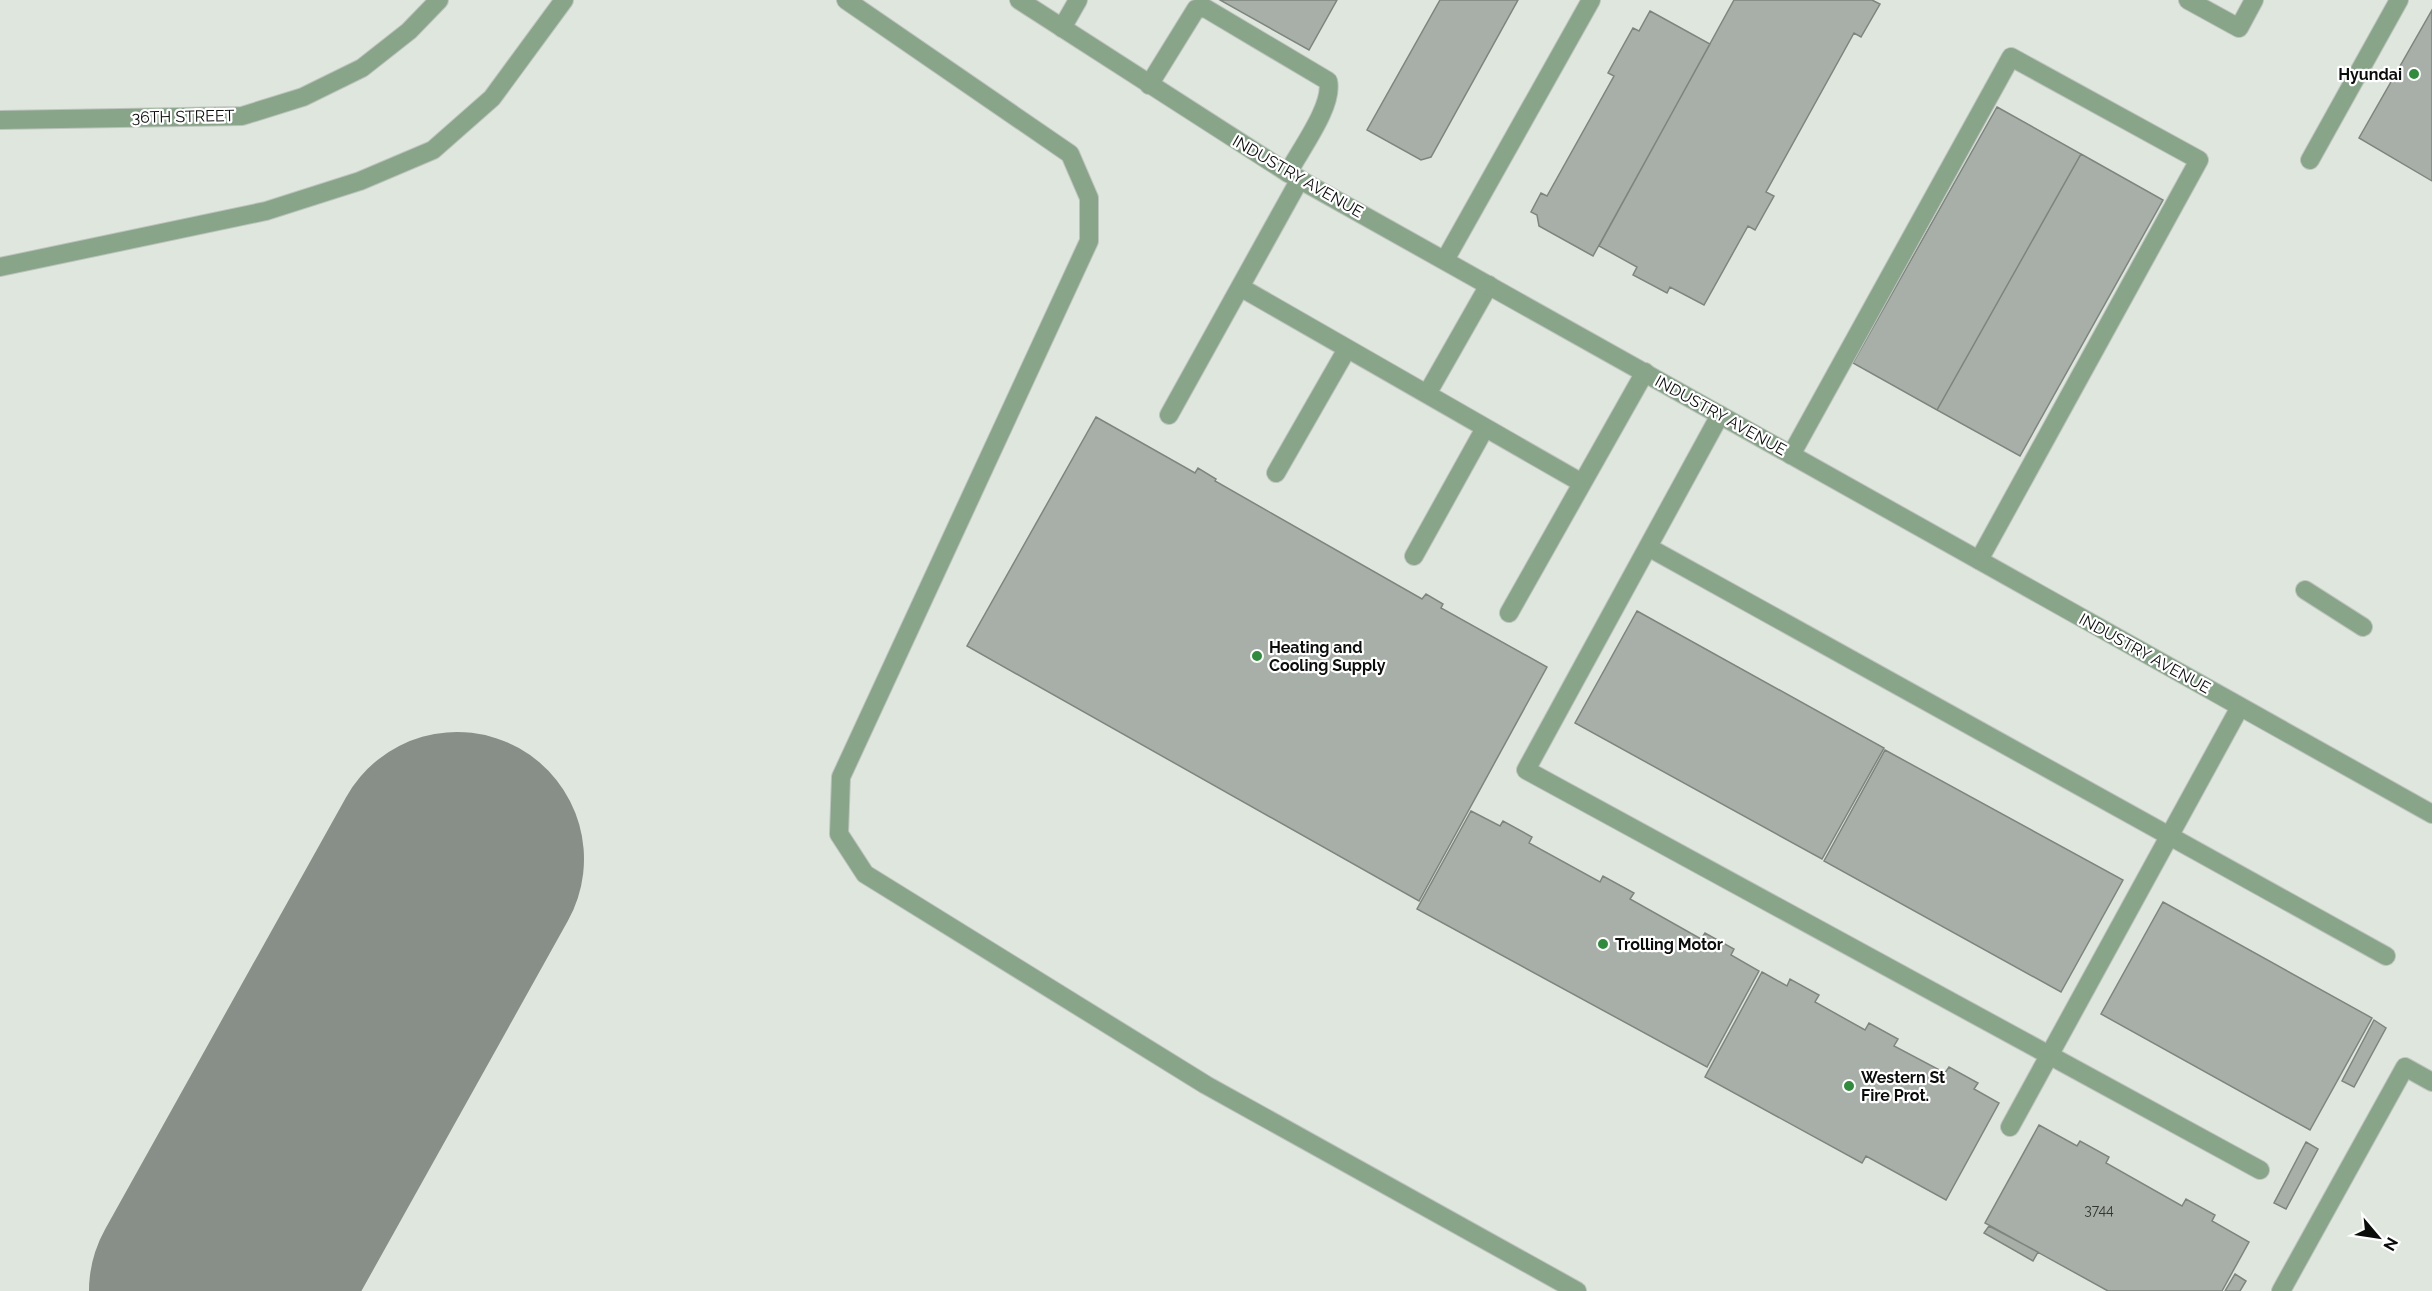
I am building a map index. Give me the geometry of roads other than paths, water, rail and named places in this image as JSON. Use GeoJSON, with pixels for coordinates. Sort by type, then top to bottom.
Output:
{"type":"FeatureCollection","features":[{"type":"Feature","properties":{"kind":"street","name":"36TH STREET"},"geometry":{"type":"LineString","coordinates":[[0,120],[242,116],[303,97],[362,68],[409,31],[439,0]]}},
{"type":"Feature","properties":{"kind":"street"},"geometry":{"type":"LineString","coordinates":[[0,267],[266,211],[360,181],[433,150],[492,98],[564,0]]}},
{"type":"Feature","properties":{"kind":"street"},"geometry":{"type":"LineString","coordinates":[[846,0],[1070,154],[1089,198],[1089,241],[840,777],[840,834],[866,874],[1206,1085],[1577,1291]]}},
{"type":"Feature","properties":{"kind":"street","name":"INDUSTRY AVENUE"},"geometry":{"type":"LineString","coordinates":[[1019,0],[1294,176],[2432,814]]}},
{"type":"Feature","properties":{"kind":"street"},"geometry":{"type":"LineString","coordinates":[[1062,28],[1078,0]]}},
{"type":"Feature","properties":{"kind":"street"},"geometry":{"type":"LineString","coordinates":[[1445,260],[1591,0]]}},
{"type":"Feature","properties":{"kind":"street"},"geometry":{"type":"LineString","coordinates":[[2188,0],[2239,28],[2254,0]]}},
{"type":"Feature","properties":{"kind":"street"},"geometry":{"type":"LineString","coordinates":[[2310,160],[2399,0]]}},
{"type":"Feature","properties":{"kind":"street"},"geometry":{"type":"LineString","coordinates":[[1149,85],[1196,9],[1205,8],[1328,81],[1330,91],[1294,176],[1240,287],[1169,415]]}},
{"type":"Feature","properties":{"kind":"street"},"geometry":{"type":"LineString","coordinates":[[1791,455],[2011,57],[2199,160],[1979,560]]}},
{"type":"Feature","properties":{"kind":"street"},"geometry":{"type":"LineString","coordinates":[[1427,394],[1489,285]]}},
{"type":"Feature","properties":{"kind":"street"},"geometry":{"type":"LineString","coordinates":[[1240,287],[1582,483]]}},
{"type":"Feature","properties":{"kind":"street"},"geometry":{"type":"LineString","coordinates":[[1276,473],[1347,349]]}},
{"type":"Feature","properties":{"kind":"street"},"geometry":{"type":"LineString","coordinates":[[1509,613],[1645,372]]}},
{"type":"Feature","properties":{"kind":"street"},"geometry":{"type":"LineString","coordinates":[[1720,415],[1526,770],[2260,1170]]}},
{"type":"Feature","properties":{"kind":"street"},"geometry":{"type":"LineString","coordinates":[[1414,556],[1485,428]]}},
{"type":"Feature","properties":{"kind":"street"},"geometry":{"type":"LineString","coordinates":[[1648,547],[2386,956]]}},
{"type":"Feature","properties":{"kind":"street"},"geometry":{"type":"LineString","coordinates":[[2305,590],[2363,627]]}},
{"type":"Feature","properties":{"kind":"street"},"geometry":{"type":"LineString","coordinates":[[2010,1127],[2240,706]]}},
{"type":"Feature","properties":{"kind":"street"},"geometry":{"type":"LineString","coordinates":[[2281,1291],[2405,1067],[2432,1082]]}},
{"type":"Feature","properties":{"kind":"place","name":"Hyundai"},"geometry":{"type":"Point","coordinates":[2414,74]}},
{"type":"Feature","properties":{"kind":"place","name":"Heating and Cooling Supply"},"geometry":{"type":"Point","coordinates":[1257,656]}},
{"type":"Feature","properties":{"kind":"place","name":"Trolling Motor"},"geometry":{"type":"Point","coordinates":[1603,944]}},
{"type":"Feature","properties":{"kind":"place","name":"Western St Fire Prot."},"geometry":{"type":"Point","coordinates":[1849,1086]}}]}
